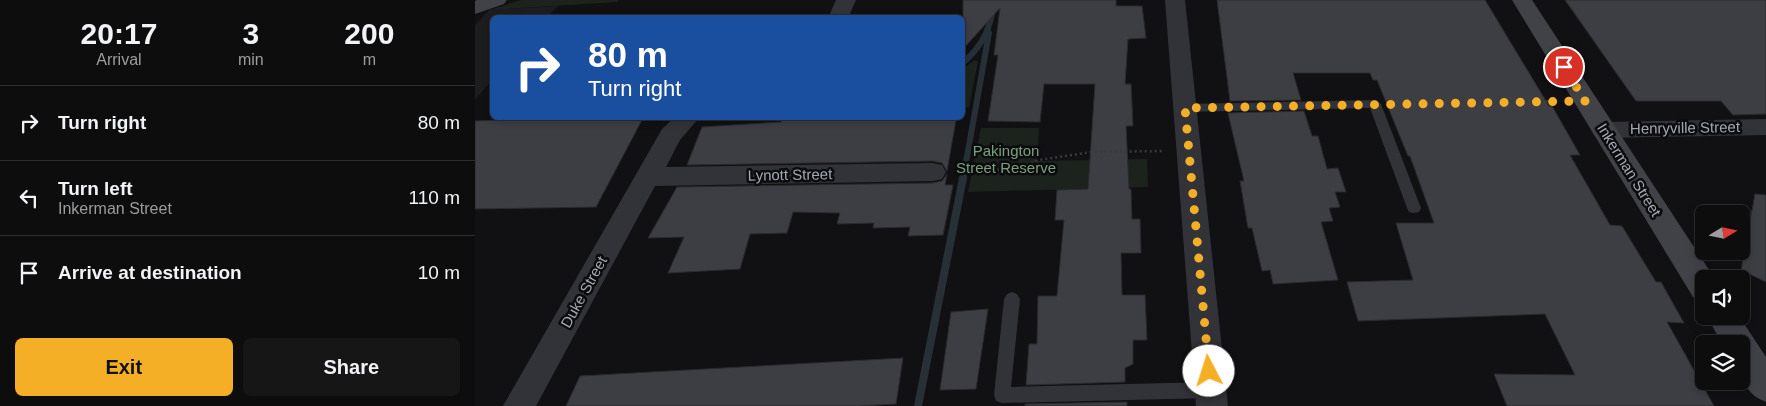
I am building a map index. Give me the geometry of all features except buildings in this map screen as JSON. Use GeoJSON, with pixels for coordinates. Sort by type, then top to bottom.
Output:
{"type":"FeatureCollection","features":[{"type":"Feature","properties":{"kind":"street"},"geometry":{"type":"LineString","coordinates":[[475,8],[497,0]]}},
{"type":"Feature","properties":{"kind":"street"},"geometry":{"type":"LineString","coordinates":[[839,15],[845,0]]}},
{"type":"Feature","properties":{"kind":"street"},"geometry":{"type":"LineString","coordinates":[[1175,0],[1211,398]]}},
{"type":"Feature","properties":{"kind":"street","name":"Inkerman Street"},"geometry":{"type":"LineString","coordinates":[[1522,0],[1695,274]]}},
{"type":"Feature","properties":{"kind":"street","name":"Duke Street"},"geometry":{"type":"LineString","coordinates":[[519,406],[671,135],[685,120]]}},
{"type":"Feature","properties":{"kind":"street","name":"Henryville Street"},"geometry":{"type":"LineString","coordinates":[[1603,130],[1766,127]]}},
{"type":"Feature","properties":{"kind":"street","name":"Lynott Street"},"geometry":{"type":"LineString","coordinates":[[648,178],[942,172]]}},
{"type":"Feature","properties":{"kind":"street"},"geometry":{"type":"LineString","coordinates":[[1750,361],[1766,386]]}},
{"type":"Feature","properties":{"kind":"lane"},"geometry":{"type":"LineString","coordinates":[[1185,108],[1375,104],[1414,208]]}},
{"type":"Feature","properties":{"kind":"lane"},"geometry":{"type":"LineString","coordinates":[[1012,299],[1002,395],[1211,398]]}},
{"type":"Feature","properties":{"kind":"path"},"geometry":{"type":"LineString","coordinates":[[1375,104],[1585,101]]}},
{"type":"Feature","properties":{"kind":"path"},"geometry":{"type":"LineString","coordinates":[[942,172],[1010,170],[1039,160],[1092,152],[1189,150]]}},
{"type":"Feature","properties":{"kind":"shaded area"},"geometry":{"type":"Polygon","coordinates":[[[558,6],[549,15],[490,15],[490,82],[475,100],[475,25],[489,10],[558,6]]]}},
{"type":"Feature","properties":{"kind":"green space"},"geometry":{"type":"Polygon","coordinates":[[[521,0],[618,0],[617,2],[489,10],[521,0]]]}},
{"type":"Feature","properties":{"kind":"green space"},"geometry":{"type":"Polygon","coordinates":[[[973,61],[978,61],[969,107],[965,107],[965,67],[973,61]]]}},
{"type":"Feature","properties":{"kind":"green space","name":"Pakington Street Reserve"},"geometry":{"type":"Polygon","coordinates":[[[981,128],[1039,128],[1037,161],[1147,159],[1148,187],[968,192],[981,128]]]}},
{"type":"Feature","properties":{"kind":"waterway"},"geometry":{"type":"LineString","coordinates":[[965,61],[977,49],[985,34],[991,19],[995,0]]}},
{"type":"Feature","properties":{"kind":"waterway"},"geometry":{"type":"LineString","coordinates":[[963,179],[989,33]]}},
{"type":"Feature","properties":{"kind":"waterway"},"geometry":{"type":"LineString","coordinates":[[918,406],[963,178]]}},
{"type":"Feature","properties":{"kind":"tram line"},"geometry":{"type":"LineString","coordinates":[[475,3],[479,0]]}},
{"type":"Feature","properties":{"kind":"route"},"geometry":{"type":"LineString","coordinates":[[1209,371],[1185,108],[1585,101],[1564,67]]}}]}
